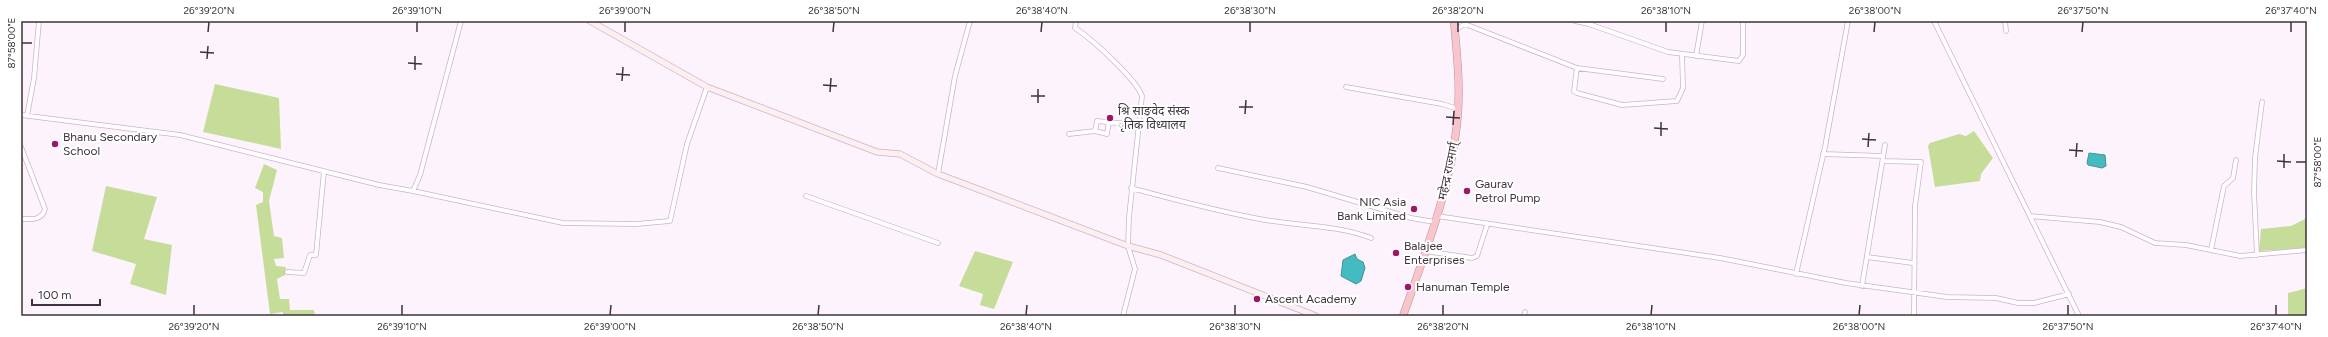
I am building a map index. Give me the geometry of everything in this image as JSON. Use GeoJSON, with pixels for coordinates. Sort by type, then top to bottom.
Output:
{"type":"FeatureCollection","features":[{"type":"Feature","properties":{"kind":"highway","name":"महेन्द्र राज्मार्ग्"},"geometry":{"type":"LineString","coordinates":[[1403,316],[1436,219],[1449,174],[1458,109],[1459,77],[1454,21]]}},
{"type":"Feature","properties":{"kind":"street"},"geometry":{"type":"LineString","coordinates":[[27,116],[34,78],[39,21]]}},
{"type":"Feature","properties":{"kind":"street"},"geometry":{"type":"LineString","coordinates":[[413,191],[420,175],[461,21]]}},
{"type":"Feature","properties":{"kind":"street"},"geometry":{"type":"LineString","coordinates":[[938,174],[956,76],[970,21]]}},
{"type":"Feature","properties":{"kind":"street"},"geometry":{"type":"LineString","coordinates":[[1076,21],[1075,28],[1088,36],[1134,82],[1142,96],[1131,188],[1128,246],[1135,269],[1123,316]]}},
{"type":"Feature","properties":{"kind":"street"},"geometry":{"type":"LineString","coordinates":[[1575,21],[1590,22],[1660,50],[1682,55],[1739,61],[1742,59],[1743,21]]}},
{"type":"Feature","properties":{"kind":"street"},"geometry":{"type":"LineString","coordinates":[[1696,56],[1702,21]]}},
{"type":"Feature","properties":{"kind":"street"},"geometry":{"type":"LineString","coordinates":[[1796,274],[1823,154],[1848,21]]}},
{"type":"Feature","properties":{"kind":"street"},"geometry":{"type":"LineString","coordinates":[[1934,21],[2079,316]]}},
{"type":"Feature","properties":{"kind":"street"},"geometry":{"type":"LineString","coordinates":[[2005,21],[2006,31]]}},
{"type":"Feature","properties":{"kind":"street"},"geometry":{"type":"LineString","coordinates":[[594,22],[707,87],[877,152],[900,154],[938,174],[1128,246],[1161,255],[1316,316]]}},
{"type":"Feature","properties":{"kind":"street"},"geometry":{"type":"LineString","coordinates":[[1454,31],[1465,24],[1577,68],[1663,79]]}},
{"type":"Feature","properties":{"kind":"street"},"geometry":{"type":"LineString","coordinates":[[1577,68],[1573,86],[1574,91],[1577,93],[1622,105],[1677,101],[1684,88],[1682,55]]}},
{"type":"Feature","properties":{"kind":"street"},"geometry":{"type":"LineString","coordinates":[[21,115],[180,135],[379,186],[413,191],[563,223],[636,224],[670,221],[687,144],[707,87]]}},
{"type":"Feature","properties":{"kind":"street"},"geometry":{"type":"LineString","coordinates":[[1346,87],[1442,104],[1458,109]]}},
{"type":"Feature","properties":{"kind":"street"},"geometry":{"type":"LineString","coordinates":[[2257,255],[2254,193],[2255,158],[2262,102]]}},
{"type":"Feature","properties":{"kind":"street"},"geometry":{"type":"LineString","coordinates":[[1095,131],[1097,121],[1139,124]]}},
{"type":"Feature","properties":{"kind":"street"},"geometry":{"type":"LineString","coordinates":[[1069,134],[1095,131],[1107,134],[1109,121]]}},
{"type":"Feature","properties":{"kind":"street"},"geometry":{"type":"LineString","coordinates":[[1862,286],[1885,145]]}},
{"type":"Feature","properties":{"kind":"street"},"geometry":{"type":"LineString","coordinates":[[21,147],[45,209],[39,218],[21,219]]}},
{"type":"Feature","properties":{"kind":"street"},"geometry":{"type":"LineString","coordinates":[[1823,154],[1922,162],[1915,206],[1913,263],[1914,316]]}},
{"type":"Feature","properties":{"kind":"street"},"geometry":{"type":"LineString","coordinates":[[2211,250],[2224,186],[2233,178],[2236,160]]}},
{"type":"Feature","properties":{"kind":"street"},"geometry":{"type":"LineString","coordinates":[[1218,168],[1306,187],[1411,218],[1436,219],[1487,225],[1720,258],[1862,286],[1947,297],[1996,298],[2018,303],[2034,303],[2069,294]]}},
{"type":"Feature","properties":{"kind":"street"},"geometry":{"type":"LineString","coordinates":[[286,272],[304,272],[310,255],[316,254],[324,171]]}},
{"type":"Feature","properties":{"kind":"street"},"geometry":{"type":"LineString","coordinates":[[1131,188],[1209,209],[1266,220],[1348,229],[1371,238]]}},
{"type":"Feature","properties":{"kind":"street"},"geometry":{"type":"LineString","coordinates":[[806,196],[938,243]]}},
{"type":"Feature","properties":{"kind":"street"},"geometry":{"type":"LineString","coordinates":[[2030,216],[2100,222],[2121,228],[2155,243],[2211,250],[2240,256],[2307,250]]}},
{"type":"Feature","properties":{"kind":"street"},"geometry":{"type":"LineString","coordinates":[[1425,251],[1472,258],[1476,256],[1487,225]]}},
{"type":"Feature","properties":{"kind":"street"},"geometry":{"type":"LineString","coordinates":[[1867,257],[1913,263]]}},
{"type":"Feature","properties":{"kind":"green space"},"geometry":{"type":"Polygon","coordinates":[[[215,84],[279,98],[281,149],[203,132],[215,84]]]}},
{"type":"Feature","properties":{"kind":"green space"},"geometry":{"type":"Polygon","coordinates":[[[1974,131],[1993,158],[1981,174],[1980,181],[1935,187],[1928,146],[1930,143],[1959,134],[1966,136],[1974,131]]]}},
{"type":"Feature","properties":{"kind":"green space"},"geometry":{"type":"Polygon","coordinates":[[[264,164],[277,170],[269,201],[274,236],[282,238],[284,258],[274,259],[276,266],[286,267],[285,275],[277,279],[280,299],[289,299],[290,310],[314,310],[315,316],[283,316],[283,312],[270,314],[256,205],[263,202],[263,192],[255,188],[264,164]]]}},
{"type":"Feature","properties":{"kind":"green space"},"geometry":{"type":"Polygon","coordinates":[[[106,186],[157,197],[144,239],[172,245],[166,295],[130,284],[136,264],[92,251],[106,186]]]}},
{"type":"Feature","properties":{"kind":"green space"},"geometry":{"type":"Polygon","coordinates":[[[2307,218],[2307,248],[2259,251],[2261,229],[2291,226],[2307,218]]]}},
{"type":"Feature","properties":{"kind":"green space"},"geometry":{"type":"Polygon","coordinates":[[[975,251],[1013,262],[994,309],[980,305],[983,294],[959,286],[975,251]]]}},
{"type":"Feature","properties":{"kind":"green space"},"geometry":{"type":"Polygon","coordinates":[[[2307,288],[2307,316],[2288,316],[2288,293],[2307,288]]]}},
{"type":"Feature","properties":{"kind":"water"},"geometry":{"type":"Polygon","coordinates":[[[2089,153],[2105,155],[2106,166],[2102,168],[2088,165],[2089,153]]]}},
{"type":"Feature","properties":{"kind":"water"},"geometry":{"type":"Polygon","coordinates":[[[1355,254],[1357,259],[1363,262],[1365,268],[1361,281],[1356,284],[1341,276],[1343,260],[1355,254]]]}},
{"type":"Feature","properties":{"kind":"place","name":"श्रि साङ्वेद संस्क ृतिक विध्यालय"},"geometry":{"type":"Point","coordinates":[1110,118]}},
{"type":"Feature","properties":{"kind":"place","name":"Bhanu Secondary School"},"geometry":{"type":"Point","coordinates":[55,144]}},
{"type":"Feature","properties":{"kind":"place","name":"Gaurav Petrol Pump"},"geometry":{"type":"Point","coordinates":[1467,191]}},
{"type":"Feature","properties":{"kind":"place","name":"NIC Asia Bank Limited"},"geometry":{"type":"Point","coordinates":[1414,209]}},
{"type":"Feature","properties":{"kind":"place","name":"Balajee Enterprises"},"geometry":{"type":"Point","coordinates":[1396,253]}},
{"type":"Feature","properties":{"kind":"place","name":"Hanuman Temple"},"geometry":{"type":"Point","coordinates":[1408,287]}},
{"type":"Feature","properties":{"kind":"place","name":"Ascent Academy"},"geometry":{"type":"Point","coordinates":[1257,299]}}]}
